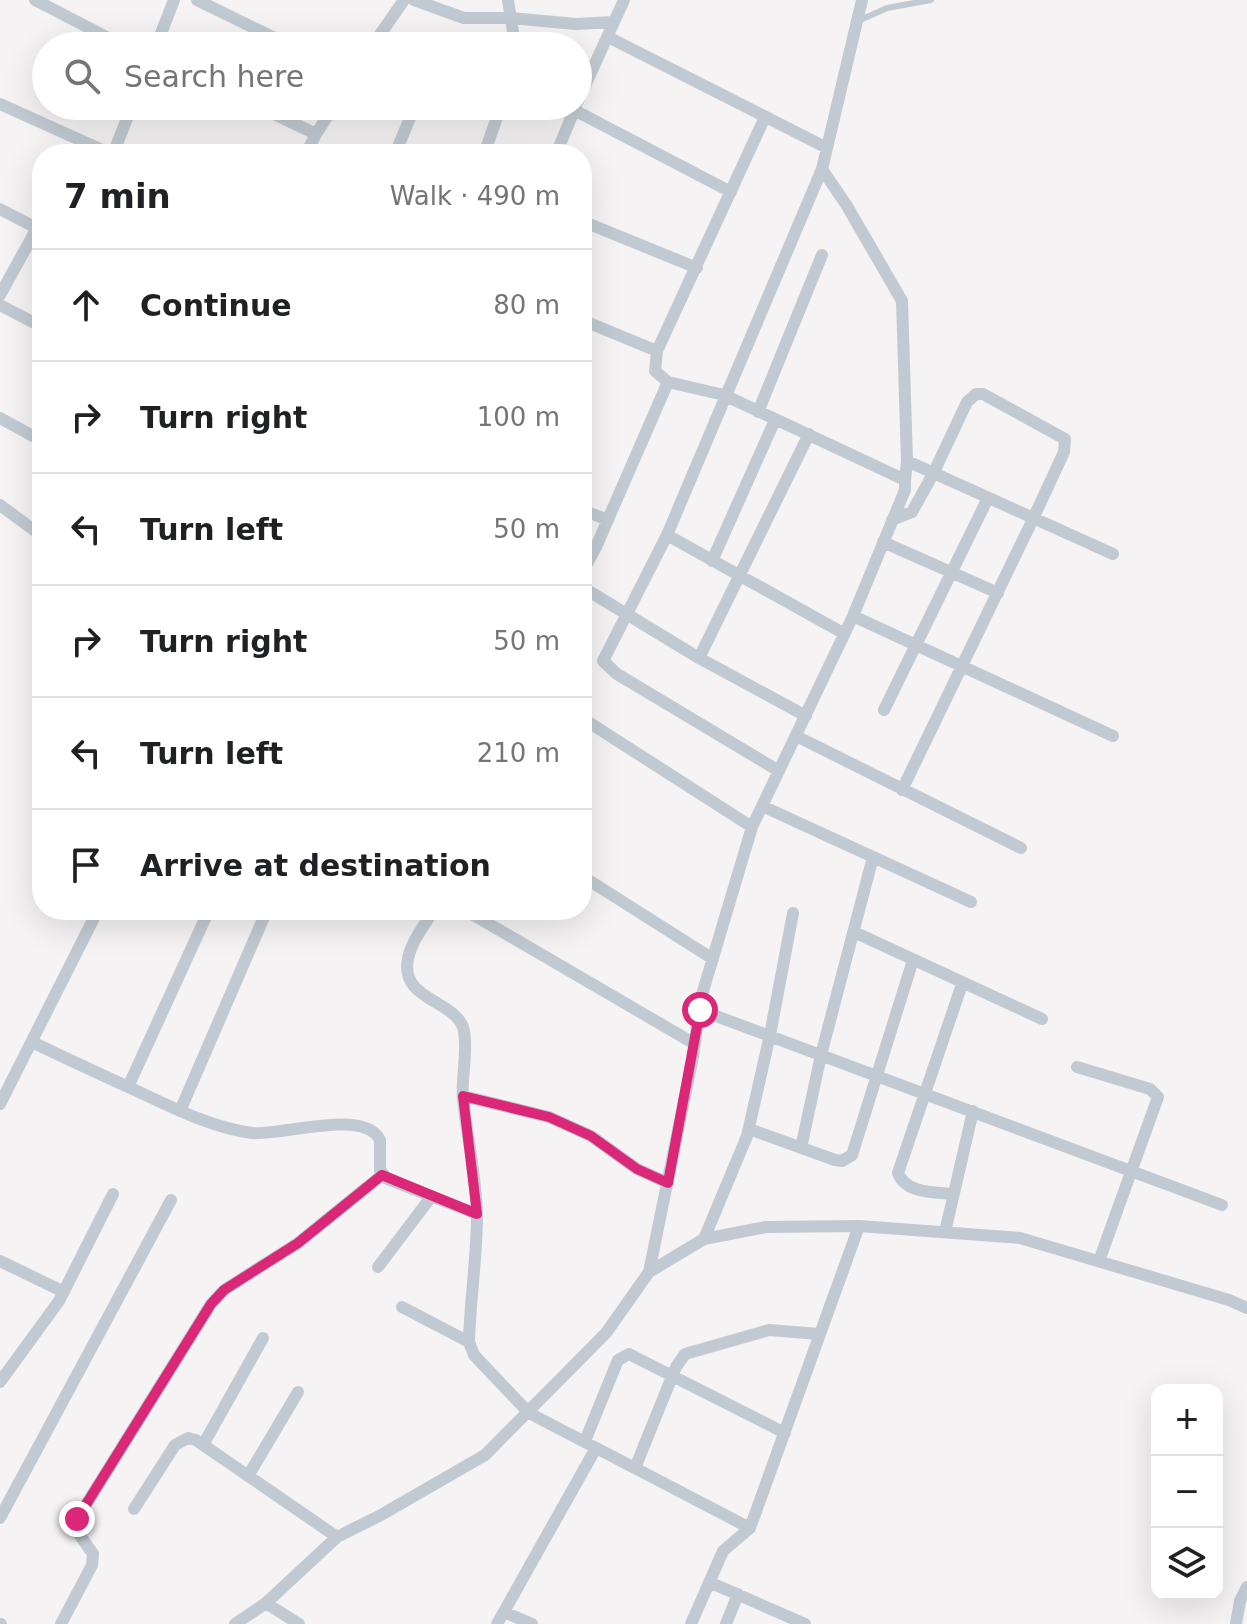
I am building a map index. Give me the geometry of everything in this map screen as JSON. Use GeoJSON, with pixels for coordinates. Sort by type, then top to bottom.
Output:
{"type":"FeatureCollection","features":[{"type":"Feature","properties":{"kind":"street"},"geometry":{"type":"LineString","coordinates":[[35,0],[97,32]]}},
{"type":"Feature","properties":{"kind":"street"},"geometry":{"type":"LineString","coordinates":[[161,32],[174,0]]}},
{"type":"Feature","properties":{"kind":"street"},"geometry":{"type":"LineString","coordinates":[[197,0],[262,32]]}},
{"type":"Feature","properties":{"kind":"street"},"geometry":{"type":"LineString","coordinates":[[382,32],[404,0]]}},
{"type":"Feature","properties":{"kind":"street"},"geometry":{"type":"LineString","coordinates":[[414,0],[464,18],[511,18],[576,24],[614,22]]}},
{"type":"Feature","properties":{"kind":"street"},"geometry":{"type":"LineString","coordinates":[[508,0],[512,32]]}},
{"type":"Feature","properties":{"kind":"street"},"geometry":{"type":"LineString","coordinates":[[592,72],[624,0]]}},
{"type":"Feature","properties":{"kind":"street"},"geometry":{"type":"LineString","coordinates":[[779,771],[608,667],[603,661],[667,535],[822,169],[862,0]]}},
{"type":"Feature","properties":{"kind":"street"},"geometry":{"type":"LineString","coordinates":[[608,37],[827,148]]}},
{"type":"Feature","properties":{"kind":"street"},"geometry":{"type":"LineString","coordinates":[[0,104],[32,118]]}},
{"type":"Feature","properties":{"kind":"street"},"geometry":{"type":"LineString","coordinates":[[592,115],[731,192]]}},
{"type":"Feature","properties":{"kind":"street"},"geometry":{"type":"LineString","coordinates":[[765,117],[657,351],[655,371],[668,382],[724,395],[905,480]]}},
{"type":"Feature","properties":{"kind":"street"},"geometry":{"type":"LineString","coordinates":[[36,120],[90,144]]}},
{"type":"Feature","properties":{"kind":"street"},"geometry":{"type":"LineString","coordinates":[[116,144],[126,120]]}},
{"type":"Feature","properties":{"kind":"street"},"geometry":{"type":"LineString","coordinates":[[286,120],[316,134]]}},
{"type":"Feature","properties":{"kind":"street"},"geometry":{"type":"LineString","coordinates":[[311,144],[325,120]]}},
{"type":"Feature","properties":{"kind":"street"},"geometry":{"type":"LineString","coordinates":[[399,144],[409,120]]}},
{"type":"Feature","properties":{"kind":"street"},"geometry":{"type":"LineString","coordinates":[[488,144],[496,120]]}},
{"type":"Feature","properties":{"kind":"street"},"geometry":{"type":"LineString","coordinates":[[560,144],[570,120]]}},
{"type":"Feature","properties":{"kind":"street"},"geometry":{"type":"LineString","coordinates":[[235,1624],[266,1603],[337,1537],[485,1455],[606,1333],[649,1272],[695,1044],[701,998],[752,827],[853,616],[905,490],[907,461],[902,301],[822,169]]}},
{"type":"Feature","properties":{"kind":"street"},"geometry":{"type":"LineString","coordinates":[[0,209],[32,225]]}},
{"type":"Feature","properties":{"kind":"street"},"geometry":{"type":"LineString","coordinates":[[592,225],[697,268]]}},
{"type":"Feature","properties":{"kind":"street"},"geometry":{"type":"LineString","coordinates":[[0,295],[32,241]]}},
{"type":"Feature","properties":{"kind":"street"},"geometry":{"type":"LineString","coordinates":[[758,412],[822,255]]}},
{"type":"Feature","properties":{"kind":"street"},"geometry":{"type":"LineString","coordinates":[[0,305],[32,322]]}},
{"type":"Feature","properties":{"kind":"street"},"geometry":{"type":"LineString","coordinates":[[592,324],[657,351]]}},
{"type":"Feature","properties":{"kind":"street"},"geometry":{"type":"LineString","coordinates":[[592,553],[668,382]]}},
{"type":"Feature","properties":{"kind":"street"},"geometry":{"type":"LineString","coordinates":[[892,520],[912,512],[967,402],[976,394],[983,394],[1065,439],[1064,452],[1033,519],[902,790]]}},
{"type":"Feature","properties":{"kind":"street"},"geometry":{"type":"LineString","coordinates":[[0,418],[32,436]]}},
{"type":"Feature","properties":{"kind":"street"},"geometry":{"type":"LineString","coordinates":[[712,561],[775,420]]}},
{"type":"Feature","properties":{"kind":"street"},"geometry":{"type":"LineString","coordinates":[[699,658],[809,434]]}},
{"type":"Feature","properties":{"kind":"street"},"geometry":{"type":"LineString","coordinates":[[907,461],[1113,554]]}},
{"type":"Feature","properties":{"kind":"street"},"geometry":{"type":"LineString","coordinates":[[884,710],[988,498]]}},
{"type":"Feature","properties":{"kind":"street"},"geometry":{"type":"LineString","coordinates":[[0,505],[32,529]]}},
{"type":"Feature","properties":{"kind":"street"},"geometry":{"type":"LineString","coordinates":[[592,514],[608,520]]}},
{"type":"Feature","properties":{"kind":"street"},"geometry":{"type":"LineString","coordinates":[[667,535],[843,633]]}},
{"type":"Feature","properties":{"kind":"street"},"geometry":{"type":"LineString","coordinates":[[883,542],[998,593]]}},
{"type":"Feature","properties":{"kind":"street"},"geometry":{"type":"LineString","coordinates":[[592,593],[699,658],[806,716]]}},
{"type":"Feature","properties":{"kind":"street"},"geometry":{"type":"LineString","coordinates":[[853,616],[1113,736]]}},
{"type":"Feature","properties":{"kind":"street"},"geometry":{"type":"LineString","coordinates":[[592,724],[752,827]]}},
{"type":"Feature","properties":{"kind":"street"},"geometry":{"type":"LineString","coordinates":[[796,736],[1021,848]]}},
{"type":"Feature","properties":{"kind":"street"},"geometry":{"type":"LineString","coordinates":[[762,806],[971,902]]}},
{"type":"Feature","properties":{"kind":"street"},"geometry":{"type":"LineString","coordinates":[[801,1148],[821,1055],[873,857]]}},
{"type":"Feature","properties":{"kind":"street"},"geometry":{"type":"LineString","coordinates":[[592,882],[713,959]]}},
{"type":"Feature","properties":{"kind":"street"},"geometry":{"type":"LineString","coordinates":[[704,1239],[749,1129],[793,913]]}},
{"type":"Feature","properties":{"kind":"street"},"geometry":{"type":"LineString","coordinates":[[0,1104],[93,920]]}},
{"type":"Feature","properties":{"kind":"street"},"geometry":{"type":"LineString","coordinates":[[128,1087],[204,920]]}},
{"type":"Feature","properties":{"kind":"street"},"geometry":{"type":"LineString","coordinates":[[180,1111],[263,920]]}},
{"type":"Feature","properties":{"kind":"street"},"geometry":{"type":"LineString","coordinates":[[427,920],[407,959],[407,971],[417,991],[452,1015],[464,1031],[463,1096],[477,1214],[469,1342],[474,1355],[529,1413],[750,1528]]}},
{"type":"Feature","properties":{"kind":"street"},"geometry":{"type":"LineString","coordinates":[[482,920],[695,1044]]}},
{"type":"Feature","properties":{"kind":"street"},"geometry":{"type":"LineString","coordinates":[[854,932],[1042,1019]]}},
{"type":"Feature","properties":{"kind":"street"},"geometry":{"type":"LineString","coordinates":[[749,1129],[842,1161],[852,1155],[913,960]]}},
{"type":"Feature","properties":{"kind":"street"},"geometry":{"type":"LineString","coordinates":[[953,1194],[915,1189],[901,1180],[898,1173],[962,984]]}},
{"type":"Feature","properties":{"kind":"street"},"geometry":{"type":"LineString","coordinates":[[700,1010],[1222,1205]]}},
{"type":"Feature","properties":{"kind":"street"},"geometry":{"type":"LineString","coordinates":[[32,1042],[180,1111],[250,1133],[340,1124],[372,1130],[380,1140],[382,1175]]}},
{"type":"Feature","properties":{"kind":"street"},"geometry":{"type":"LineString","coordinates":[[1077,1067],[1150,1089],[1158,1097],[1099,1261]]}},
{"type":"Feature","properties":{"kind":"street"},"geometry":{"type":"LineString","coordinates":[[463,1096],[549,1117],[591,1136],[637,1169],[668,1183]]}},
{"type":"Feature","properties":{"kind":"street"},"geometry":{"type":"LineString","coordinates":[[945,1232],[973,1111]]}},
{"type":"Feature","properties":{"kind":"street"},"geometry":{"type":"LineString","coordinates":[[382,1175],[477,1214]]}},
{"type":"Feature","properties":{"kind":"street"},"geometry":{"type":"LineString","coordinates":[[61,1624],[92,1565],[93,1554],[75,1528],[77,1519],[211,1304],[224,1290],[298,1243],[382,1175]]}},
{"type":"Feature","properties":{"kind":"street"},"geometry":{"type":"LineString","coordinates":[[0,1382],[64,1292],[113,1194]]}},
{"type":"Feature","properties":{"kind":"street"},"geometry":{"type":"LineString","coordinates":[[378,1267],[431,1197]]}},
{"type":"Feature","properties":{"kind":"street"},"geometry":{"type":"LineString","coordinates":[[0,1518],[171,1200]]}},
{"type":"Feature","properties":{"kind":"street"},"geometry":{"type":"LineString","coordinates":[[649,1272],[704,1239],[766,1227],[859,1226],[1020,1238],[1247,1308]]}},
{"type":"Feature","properties":{"kind":"street"},"geometry":{"type":"LineString","coordinates":[[691,1624],[723,1551],[750,1528],[859,1226]]}},
{"type":"Feature","properties":{"kind":"street"},"geometry":{"type":"LineString","coordinates":[[0,1261],[64,1292]]}},
{"type":"Feature","properties":{"kind":"street"},"geometry":{"type":"LineString","coordinates":[[402,1307],[469,1342]]}},
{"type":"Feature","properties":{"kind":"street"},"geometry":{"type":"LineString","coordinates":[[635,1468],[685,1354],[777,1329],[819,1334]]}},
{"type":"Feature","properties":{"kind":"street"},"geometry":{"type":"LineString","coordinates":[[203,1445],[263,1338]]}},
{"type":"Feature","properties":{"kind":"street"},"geometry":{"type":"LineString","coordinates":[[532,1624],[500,1618],[590,1444],[618,1360],[624,1354],[634,1355],[785,1433]]}},
{"type":"Feature","properties":{"kind":"street"},"geometry":{"type":"LineString","coordinates":[[248,1476],[298,1392]]}},
{"type":"Feature","properties":{"kind":"street"},"geometry":{"type":"LineString","coordinates":[[134,1509],[175,1445],[188,1438],[203,1445],[337,1537]]}},
{"type":"Feature","properties":{"kind":"street"},"geometry":{"type":"LineString","coordinates":[[709,1582],[805,1624]]}},
{"type":"Feature","properties":{"kind":"street"},"geometry":{"type":"LineString","coordinates":[[1236,1624],[1240,1601],[1247,1587]]}},
{"type":"Feature","properties":{"kind":"street"},"geometry":{"type":"LineString","coordinates":[[726,1624],[738,1594]]}},
{"type":"Feature","properties":{"kind":"street"},"geometry":{"type":"LineString","coordinates":[[266,1603],[299,1624]]}},
{"type":"Feature","properties":{"kind":"lane"},"geometry":{"type":"LineString","coordinates":[[857,22],[887,8],[931,0]]}},
{"type":"Feature","properties":{"kind":"route"},"geometry":{"type":"LineString","coordinates":[[77,1519],[211,1304],[224,1290],[298,1243],[382,1175],[477,1214],[463,1096],[549,1117],[591,1136],[637,1169],[668,1183],[700,1010]]}}]}
